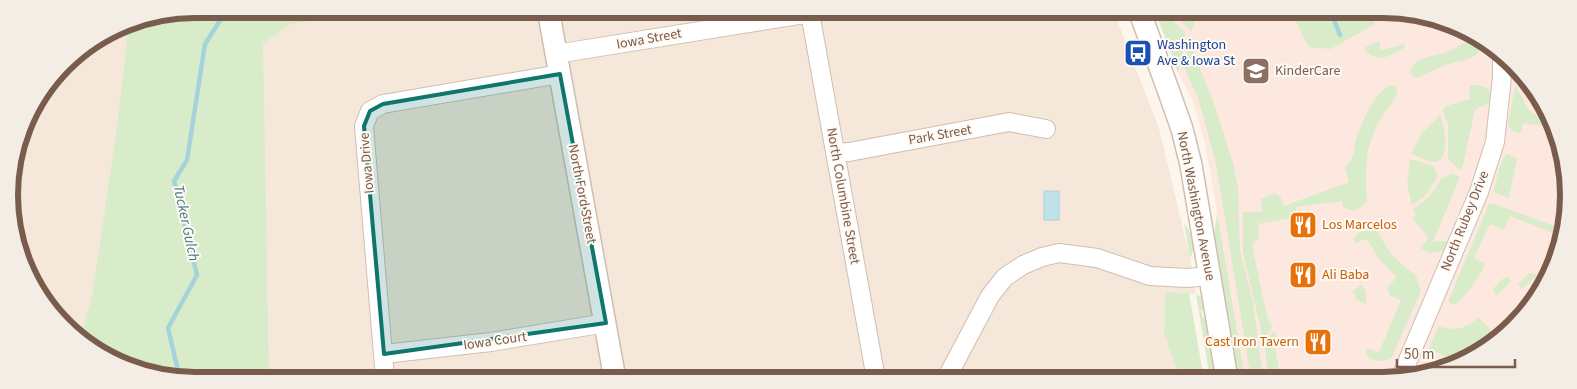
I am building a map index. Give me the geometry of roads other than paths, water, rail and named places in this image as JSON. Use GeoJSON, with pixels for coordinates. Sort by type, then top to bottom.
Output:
{"type":"FeatureCollection","features":[{"type":"Feature","properties":{"kind":"street","name":"North Ford Street"},"geometry":{"type":"LineString","coordinates":[[550,18],[614,372]]}},
{"type":"Feature","properties":{"kind":"street","name":"Iowa Street"},"geometry":{"type":"LineString","coordinates":[[558,64],[785,18]]}},
{"type":"Feature","properties":{"kind":"street","name":"North Columbine Street"},"geometry":{"type":"LineString","coordinates":[[811,18],[875,372]]}},
{"type":"Feature","properties":{"kind":"street","name":"North Washington Avenue"},"geometry":{"type":"LineString","coordinates":[[1143,18],[1182,129],[1191,165],[1226,372]]}},
{"type":"Feature","properties":{"kind":"street","name":"Iowa Drive"},"geometry":{"type":"LineString","coordinates":[[385,372],[364,126],[370,111],[383,104],[558,64]]}},
{"type":"Feature","properties":{"kind":"street","name":"North Rubey Drive"},"geometry":{"type":"LineString","coordinates":[[1404,370],[1487,170],[1495,142],[1502,64]]}},
{"type":"Feature","properties":{"kind":"street","name":"Park Street"},"geometry":{"type":"LineString","coordinates":[[835,153],[1010,122],[1046,129]]}},
{"type":"Feature","properties":{"kind":"street"},"geometry":{"type":"LineString","coordinates":[[950,372],[990,296],[1005,277],[1023,264],[1042,256],[1059,253],[1097,258],[1150,276],[1187,278],[1209,276]]}},
{"type":"Feature","properties":{"kind":"street","name":"Iowa Court"},"geometry":{"type":"LineString","coordinates":[[384,354],[491,342],[606,323]]}},
{"type":"Feature","properties":{"kind":"water"},"geometry":{"type":"Polygon","coordinates":[[[1044,191],[1059,191],[1059,220],[1044,220],[1044,191]]]}},
{"type":"Feature","properties":{"kind":"waterway","name":"Tucker Gulch"},"geometry":{"type":"LineString","coordinates":[[178,371],[168,328],[197,275],[174,181],[187,160],[205,44],[221,18]]}},
{"type":"Feature","properties":{"kind":"waterway"},"geometry":{"type":"LineString","coordinates":[[1333,18],[1340,35]]}},
{"type":"Feature","properties":{"kind":"place","name":"Washington Ave & Iowa St"},"geometry":{"type":"Point","coordinates":[1138,53]}},
{"type":"Feature","properties":{"kind":"place","name":"KinderCare"},"geometry":{"type":"Point","coordinates":[1256,71]}},
{"type":"Feature","properties":{"kind":"place","name":"Los Marcelos"},"geometry":{"type":"Point","coordinates":[1303,225]}},
{"type":"Feature","properties":{"kind":"place","name":"Ali Baba"},"geometry":{"type":"Point","coordinates":[1303,275]}},
{"type":"Feature","properties":{"kind":"place","name":"Cast Iron Tavern"},"geometry":{"type":"Point","coordinates":[1318,342]}}]}
